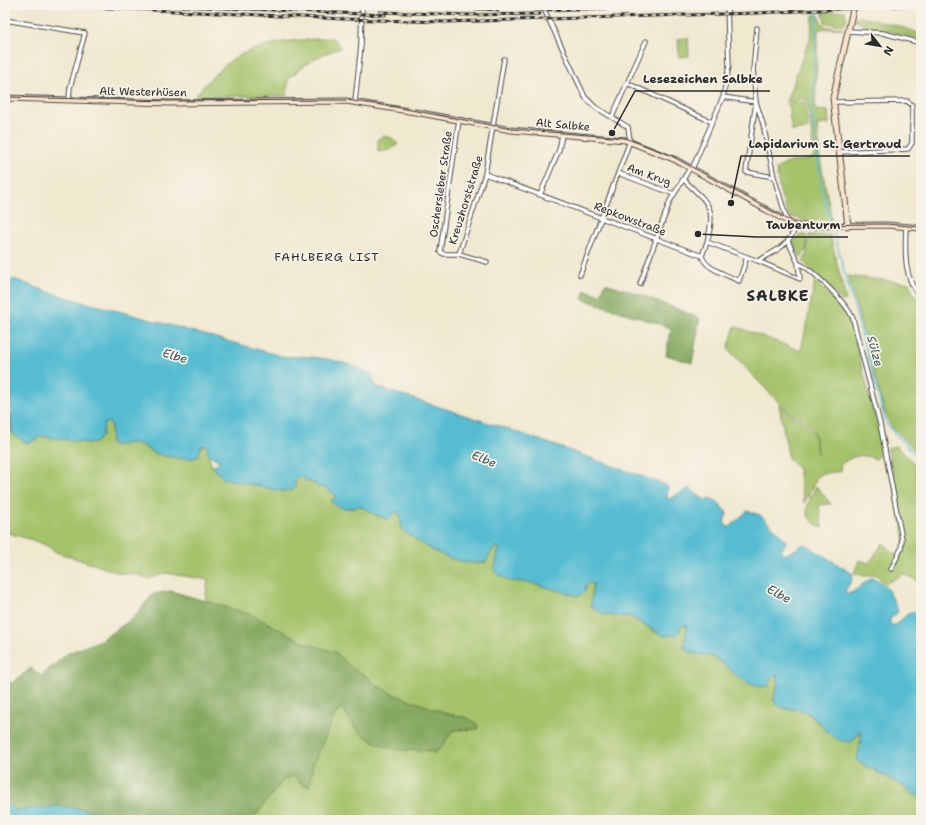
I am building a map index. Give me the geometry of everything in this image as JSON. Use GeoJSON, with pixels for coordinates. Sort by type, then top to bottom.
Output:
{"type":"FeatureCollection","features":[{"type":"Feature","properties":{"kind":"main road"},"geometry":{"type":"LineString","coordinates":[[848,226],[833,102],[834,87],[854,5]]}},
{"type":"Feature","properties":{"kind":"main road","name":"Alt Westerhüsen"},"geometry":{"type":"LineString","coordinates":[[5,98],[169,103],[280,102]]}},
{"type":"Feature","properties":{"kind":"main road","name":"Alt Salbke"},"geometry":{"type":"LineString","coordinates":[[280,102],[355,102],[458,120],[494,128],[630,141],[662,154],[796,226],[906,226],[921,228]]}},
{"type":"Feature","properties":{"kind":"street"},"geometry":{"type":"LineString","coordinates":[[355,102],[361,45],[362,5]]}},
{"type":"Feature","properties":{"kind":"street"},"geometry":{"type":"LineString","coordinates":[[542,5],[584,95],[595,107],[629,128],[630,141],[600,217],[580,275]]}},
{"type":"Feature","properties":{"kind":"street"},"geometry":{"type":"LineString","coordinates":[[640,284],[674,194],[691,169],[723,97],[729,62],[727,5]]}},
{"type":"Feature","properties":{"kind":"street"},"geometry":{"type":"LineString","coordinates":[[5,20],[83,32],[85,35],[70,88],[69,100]]}},
{"type":"Feature","properties":{"kind":"street"},"geometry":{"type":"LineString","coordinates":[[757,28],[753,70],[756,102],[763,124],[774,177],[788,223]]}},
{"type":"Feature","properties":{"kind":"street"},"geometry":{"type":"LineString","coordinates":[[848,31],[883,33],[921,43]]}},
{"type":"Feature","properties":{"kind":"street"},"geometry":{"type":"LineString","coordinates":[[612,117],[646,41]]}},
{"type":"Feature","properties":{"kind":"street","name":"Kreuzhorststraße"},"geometry":{"type":"LineString","coordinates":[[459,254],[485,174],[494,128],[504,59]]}},
{"type":"Feature","properties":{"kind":"street"},"geometry":{"type":"LineString","coordinates":[[627,83],[712,122]]}},
{"type":"Feature","properties":{"kind":"street"},"geometry":{"type":"LineString","coordinates":[[723,97],[756,102]]}},
{"type":"Feature","properties":{"kind":"street"},"geometry":{"type":"LineString","coordinates":[[833,102],[908,101],[912,105],[912,143],[908,149],[838,152]]}},
{"type":"Feature","properties":{"kind":"street"},"geometry":{"type":"LineString","coordinates":[[756,102],[746,172],[774,177]]}},
{"type":"Feature","properties":{"kind":"street","name":"Oschersleber Straße"},"geometry":{"type":"LineString","coordinates":[[458,120],[440,250],[443,254],[459,254]]}},
{"type":"Feature","properties":{"kind":"street"},"geometry":{"type":"LineString","coordinates":[[540,195],[559,150],[562,135]]}},
{"type":"Feature","properties":{"kind":"street","name":"Am Krug"},"geometry":{"type":"LineString","coordinates":[[618,173],[674,194]]}},
{"type":"Feature","properties":{"kind":"street","name":"Repkowstraße"},"geometry":{"type":"LineString","coordinates":[[485,174],[702,256],[702,259],[711,267],[739,281],[747,257]]}},
{"type":"Feature","properties":{"kind":"street"},"geometry":{"type":"LineString","coordinates":[[683,179],[704,200],[710,212],[712,221],[702,256]]}},
{"type":"Feature","properties":{"kind":"street"},"geometry":{"type":"LineString","coordinates":[[758,261],[788,241],[796,226]]}},
{"type":"Feature","properties":{"kind":"street"},"geometry":{"type":"LineString","coordinates":[[906,226],[906,265],[912,287],[921,298]]}},
{"type":"Feature","properties":{"kind":"street"},"geometry":{"type":"LineString","coordinates":[[707,242],[800,279],[798,262],[788,241]]}},
{"type":"Feature","properties":{"kind":"street"},"geometry":{"type":"LineString","coordinates":[[459,254],[488,262]]}},
{"type":"Feature","properties":{"kind":"street"},"geometry":{"type":"LineString","coordinates":[[798,262],[813,273],[846,306],[853,319],[880,424],[902,539],[901,549],[891,570]]}},
{"type":"Feature","properties":{"kind":"green space"},"geometry":{"type":"Polygon","coordinates":[[[845,11],[845,16],[847,17],[845,23],[842,25],[825,23],[823,12],[845,11]]]}},
{"type":"Feature","properties":{"kind":"green space"},"geometry":{"type":"Polygon","coordinates":[[[813,15],[819,15],[822,23],[827,27],[844,28],[818,29],[815,110],[828,111],[829,124],[817,125],[820,151],[814,152],[807,99],[786,102],[811,35],[813,15]]]}},
{"type":"Feature","properties":{"kind":"green space"},"geometry":{"type":"Polygon","coordinates":[[[861,17],[899,26],[921,34],[921,39],[866,26],[855,20],[855,18],[861,17]]]}},
{"type":"Feature","properties":{"kind":"green space"},"geometry":{"type":"Polygon","coordinates":[[[333,38],[341,48],[312,60],[294,74],[288,80],[287,96],[195,96],[225,65],[249,51],[277,43],[333,38]]]}},
{"type":"Feature","properties":{"kind":"green space"},"geometry":{"type":"Polygon","coordinates":[[[688,38],[689,56],[679,57],[678,39],[688,38]]]}},
{"type":"Feature","properties":{"kind":"green space"},"geometry":{"type":"Polygon","coordinates":[[[805,102],[808,129],[792,131],[788,104],[805,102]]]}},
{"type":"Feature","properties":{"kind":"green space"},"geometry":{"type":"Polygon","coordinates":[[[383,136],[392,138],[398,144],[390,150],[378,152],[378,139],[383,136]]]}},
{"type":"Feature","properties":{"kind":"green space"},"geometry":{"type":"Polygon","coordinates":[[[815,154],[819,154],[832,220],[808,221],[788,216],[780,192],[776,169],[788,163],[813,158],[815,154]]]}},
{"type":"Feature","properties":{"kind":"green space"},"geometry":{"type":"Polygon","coordinates":[[[799,235],[806,235],[807,248],[801,258],[793,243],[799,235]]]}},
{"type":"Feature","properties":{"kind":"green space"},"geometry":{"type":"Polygon","coordinates":[[[809,235],[830,235],[846,300],[842,301],[803,262],[806,257],[809,235]]]}},
{"type":"Feature","properties":{"kind":"green space"},"geometry":{"type":"Polygon","coordinates":[[[848,276],[909,283],[914,294],[921,300],[921,456],[891,426],[884,411],[848,276]]]}},
{"type":"Feature","properties":{"kind":"green space"},"geometry":{"type":"Polygon","coordinates":[[[815,281],[848,314],[884,451],[881,452],[876,459],[866,456],[853,457],[840,465],[841,471],[819,474],[804,503],[798,468],[789,460],[779,405],[813,431],[817,454],[814,429],[780,404],[728,349],[735,326],[801,351],[815,281]]]}},
{"type":"Feature","properties":{"kind":"green space"},"geometry":{"type":"Polygon","coordinates":[[[605,283],[639,294],[700,318],[692,363],[666,355],[671,328],[582,299],[585,290],[601,295],[605,283]]]}},
{"type":"Feature","properties":{"kind":"green space"},"geometry":{"type":"Polygon","coordinates":[[[6,400],[10,402],[11,430],[29,443],[42,436],[86,443],[96,443],[102,435],[104,423],[108,422],[111,424],[111,444],[114,445],[136,443],[156,454],[176,458],[194,458],[198,456],[201,446],[206,445],[212,467],[223,478],[281,491],[293,490],[295,488],[296,478],[303,476],[309,482],[314,483],[317,487],[325,487],[336,496],[333,500],[331,500],[351,509],[360,506],[379,517],[392,517],[395,512],[398,512],[404,531],[442,555],[463,562],[486,562],[493,549],[497,546],[499,549],[496,561],[499,575],[509,581],[528,582],[578,596],[586,589],[588,582],[591,582],[593,584],[591,606],[622,617],[629,616],[657,633],[686,625],[685,648],[693,653],[708,655],[716,659],[751,684],[769,684],[772,677],[777,676],[778,681],[773,700],[785,709],[797,709],[806,712],[831,735],[857,736],[860,731],[862,732],[857,761],[903,786],[921,799],[921,820],[252,820],[283,780],[294,776],[298,781],[312,774],[312,767],[335,714],[343,709],[355,728],[362,734],[401,750],[441,748],[453,730],[463,728],[470,730],[468,718],[448,714],[393,694],[374,684],[368,677],[353,669],[337,653],[303,642],[253,616],[205,601],[208,580],[166,573],[149,579],[134,574],[120,573],[56,552],[38,542],[5,532],[6,400]]]}},
{"type":"Feature","properties":{"kind":"green space"},"geometry":{"type":"Polygon","coordinates":[[[896,446],[921,470],[921,582],[903,574],[885,584],[876,574],[865,576],[854,573],[859,560],[869,563],[883,543],[899,557],[904,547],[904,538],[888,448],[896,446]]]}},
{"type":"Feature","properties":{"kind":"green space"},"geometry":{"type":"Polygon","coordinates":[[[816,486],[831,504],[819,505],[822,528],[810,519],[807,510],[816,486]]]}},
{"type":"Feature","properties":{"kind":"green space"},"geometry":{"type":"Polygon","coordinates":[[[171,591],[253,615],[303,642],[337,653],[353,669],[368,677],[374,684],[393,694],[448,714],[468,718],[477,724],[478,729],[453,730],[441,748],[435,753],[396,749],[376,743],[364,736],[353,725],[343,709],[335,714],[312,767],[309,786],[303,785],[294,776],[283,780],[252,820],[122,820],[99,812],[58,806],[16,811],[5,801],[5,683],[13,683],[31,668],[41,676],[68,653],[101,640],[133,618],[153,594],[171,591]]]}},
{"type":"Feature","properties":{"kind":"water","name":"Elbe"},"geometry":{"type":"Polygon","coordinates":[[[14,279],[70,298],[285,357],[319,358],[351,365],[371,374],[375,384],[380,388],[514,431],[664,484],[668,487],[667,498],[669,499],[690,488],[697,495],[706,500],[709,498],[717,501],[727,513],[724,522],[726,526],[730,527],[747,511],[760,515],[784,538],[786,543],[781,551],[782,554],[791,552],[805,544],[853,574],[852,580],[845,591],[846,594],[853,592],[871,578],[880,581],[890,593],[898,612],[890,619],[890,625],[895,625],[910,612],[918,611],[921,615],[921,799],[903,786],[857,761],[862,732],[859,731],[853,741],[840,741],[809,714],[801,710],[784,708],[776,705],[774,698],[778,683],[777,676],[772,677],[768,686],[754,686],[741,678],[717,659],[691,652],[684,645],[686,625],[682,626],[677,635],[664,636],[629,616],[619,617],[599,612],[591,606],[593,584],[591,582],[586,585],[584,593],[578,596],[528,582],[509,581],[494,571],[499,549],[497,546],[493,549],[486,562],[463,562],[453,559],[432,550],[404,531],[398,512],[395,512],[389,519],[385,519],[360,506],[344,508],[336,506],[331,500],[333,500],[336,496],[325,487],[321,488],[314,483],[305,481],[303,476],[296,478],[295,488],[293,490],[281,491],[223,478],[212,467],[220,461],[209,455],[206,445],[201,446],[198,456],[194,458],[176,458],[153,452],[136,443],[114,445],[111,444],[111,424],[108,422],[104,424],[102,435],[96,443],[86,443],[42,436],[29,443],[22,441],[12,433],[10,402],[8,400],[5,403],[5,284],[14,279]]]}},
{"type":"Feature","properties":{"kind":"water"},"geometry":{"type":"Polygon","coordinates":[[[5,801],[16,811],[58,806],[99,812],[122,820],[5,820],[5,801]]]}},
{"type":"Feature","properties":{"kind":"waterway","name":"Sülze"},"geometry":{"type":"LineString","coordinates":[[817,5],[812,113],[822,189],[830,220]]}},
{"type":"Feature","properties":{"kind":"waterway","name":"Sülze"},"geometry":{"type":"LineString","coordinates":[[834,234],[885,420],[889,427],[921,460]]}},
{"type":"Feature","properties":{"kind":"tram line"},"geometry":{"type":"LineString","coordinates":[[5,97],[169,101],[346,100],[395,107],[512,129],[625,138],[670,155],[797,225],[886,224],[921,227]]}},
{"type":"Feature","properties":{"kind":"railway"},"geometry":{"type":"LineString","coordinates":[[48,5],[344,19],[444,22],[757,13],[918,5]]}},
{"type":"Feature","properties":{"kind":"railway"},"geometry":{"type":"LineString","coordinates":[[158,5],[385,15]]}},
{"type":"Feature","properties":{"kind":"railway"},"geometry":{"type":"LineString","coordinates":[[420,5],[498,10]]}},
{"type":"Feature","properties":{"kind":"railway"},"geometry":{"type":"LineString","coordinates":[[534,10],[738,5]]}},
{"type":"Feature","properties":{"kind":"railway"},"geometry":{"type":"LineString","coordinates":[[380,12],[468,15],[540,14]]}},
{"type":"Feature","properties":{"kind":"place","name":"Lesezeichen Salbke"},"geometry":{"type":"Point","coordinates":[612,133]}},
{"type":"Feature","properties":{"kind":"place","name":"Lapidarium St. Gertraud"},"geometry":{"type":"Point","coordinates":[731,203]}},
{"type":"Feature","properties":{"kind":"place","name":"Taubenturm"},"geometry":{"type":"Point","coordinates":[698,234]}},
{"type":"Feature","properties":{"kind":"district","name":"FAHLBERG LIST"},"geometry":{"type":"Point","coordinates":[327,257]}},
{"type":"Feature","properties":{"kind":"district","name":"SALBKE"},"geometry":{"type":"Point","coordinates":[778,296]}}]}
